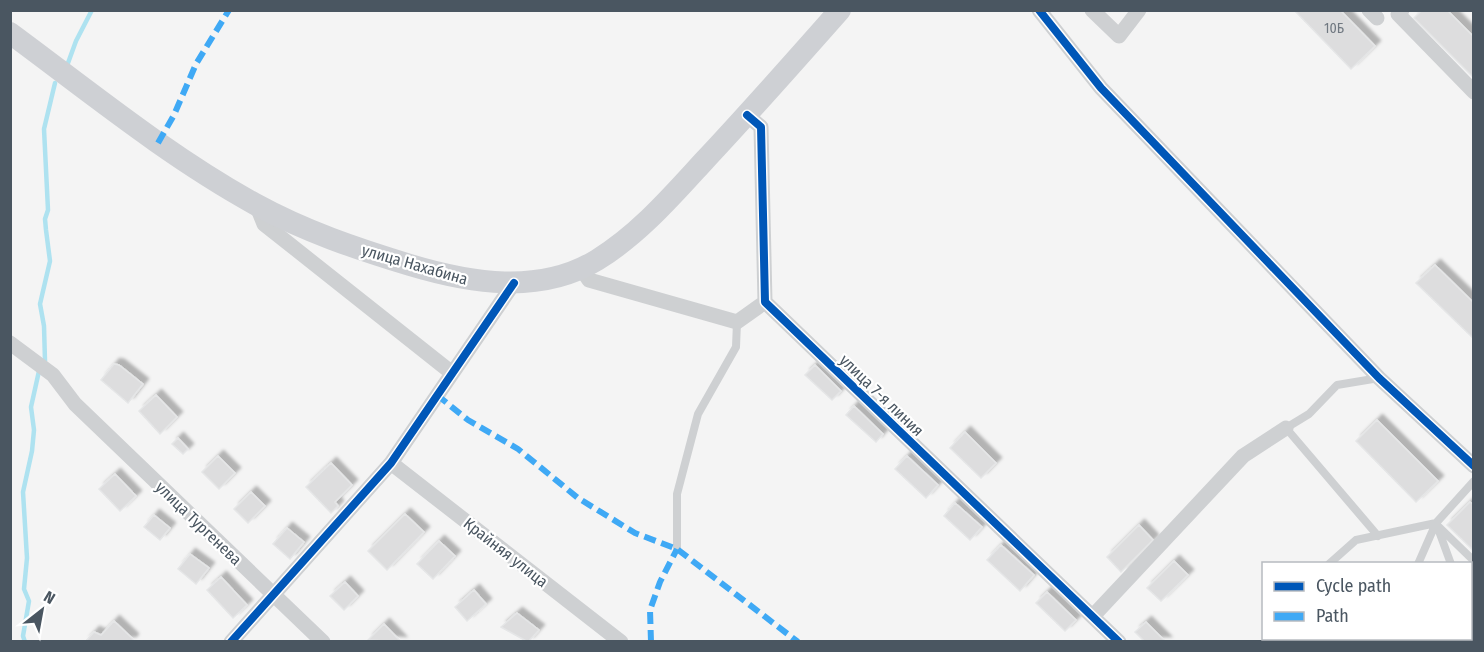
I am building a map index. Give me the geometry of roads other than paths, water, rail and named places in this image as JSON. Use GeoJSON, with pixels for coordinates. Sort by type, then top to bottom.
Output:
{"type":"FeatureCollection","features":[{"type":"Feature","properties":{"kind":"main road","name":"улица Нахабина"},"geometry":{"type":"LineString","coordinates":[[10,33],[158,143],[256,204],[314,232],[381,256],[474,281],[514,283],[549,278],[581,268],[623,243],[658,211],[840,10]]}},
{"type":"Feature","properties":{"kind":"street"},"geometry":{"type":"LineString","coordinates":[[1039,10],[1101,87],[1379,378],[1473,466]]}},
{"type":"Feature","properties":{"kind":"street"},"geometry":{"type":"LineString","coordinates":[[1092,10],[1119,36],[1139,10]]}},
{"type":"Feature","properties":{"kind":"street"},"geometry":{"type":"LineString","coordinates":[[1402,10],[1398,14],[1473,93]]}},
{"type":"Feature","properties":{"kind":"street"},"geometry":{"type":"LineString","coordinates":[[581,268],[589,280],[737,322],[765,302],[761,127],[747,115]]}},
{"type":"Feature","properties":{"kind":"street"},"geometry":{"type":"LineString","coordinates":[[256,204],[264,225],[452,373]]}},
{"type":"Feature","properties":{"kind":"street"},"geometry":{"type":"LineString","coordinates":[[231,642],[391,463],[514,283]]}},
{"type":"Feature","properties":{"kind":"street","name":"улица 7-я линия"},"geometry":{"type":"LineString","coordinates":[[765,302],[1119,642]]}},
{"type":"Feature","properties":{"kind":"street","name":"улица Тургенева"},"geometry":{"type":"LineString","coordinates":[[10,343],[53,375],[75,404],[323,642]]}},
{"type":"Feature","properties":{"kind":"street"},"geometry":{"type":"LineString","coordinates":[[1093,616],[1243,456],[1286,428]]}},
{"type":"Feature","properties":{"kind":"street","name":"Крайняя улица"},"geometry":{"type":"LineString","coordinates":[[391,463],[621,642]]}},
{"type":"Feature","properties":{"kind":"lane"},"geometry":{"type":"LineString","coordinates":[[677,549],[677,494],[698,414],[736,347],[737,322]]}},
{"type":"Feature","properties":{"kind":"lane"},"geometry":{"type":"LineString","coordinates":[[1378,536],[1286,428],[1309,414],[1337,385],[1379,378]]}},
{"type":"Feature","properties":{"kind":"lane"},"geometry":{"type":"LineString","coordinates":[[1419,562],[1436,523],[1473,481]]}},
{"type":"Feature","properties":{"kind":"lane"},"geometry":{"type":"LineString","coordinates":[[1331,562],[1356,540],[1436,523]]}},
{"type":"Feature","properties":{"kind":"lane"},"geometry":{"type":"LineString","coordinates":[[1436,523],[1473,561]]}},
{"type":"Feature","properties":{"kind":"lane"},"geometry":{"type":"LineString","coordinates":[[1436,523],[1450,562]]}},
{"type":"Feature","properties":{"kind":"waterway"},"geometry":{"type":"LineString","coordinates":[[68,63],[92,10]]}},
{"type":"Feature","properties":{"kind":"waterway"},"geometry":{"type":"LineString","coordinates":[[45,361],[44,326],[40,304],[50,261],[45,219],[48,210],[44,129],[55,83]]}},
{"type":"Feature","properties":{"kind":"waterway"},"geometry":{"type":"LineString","coordinates":[[25,642],[23,636],[29,601],[24,589],[27,558],[23,492],[32,451],[34,430],[31,407],[39,371]]}}]}
